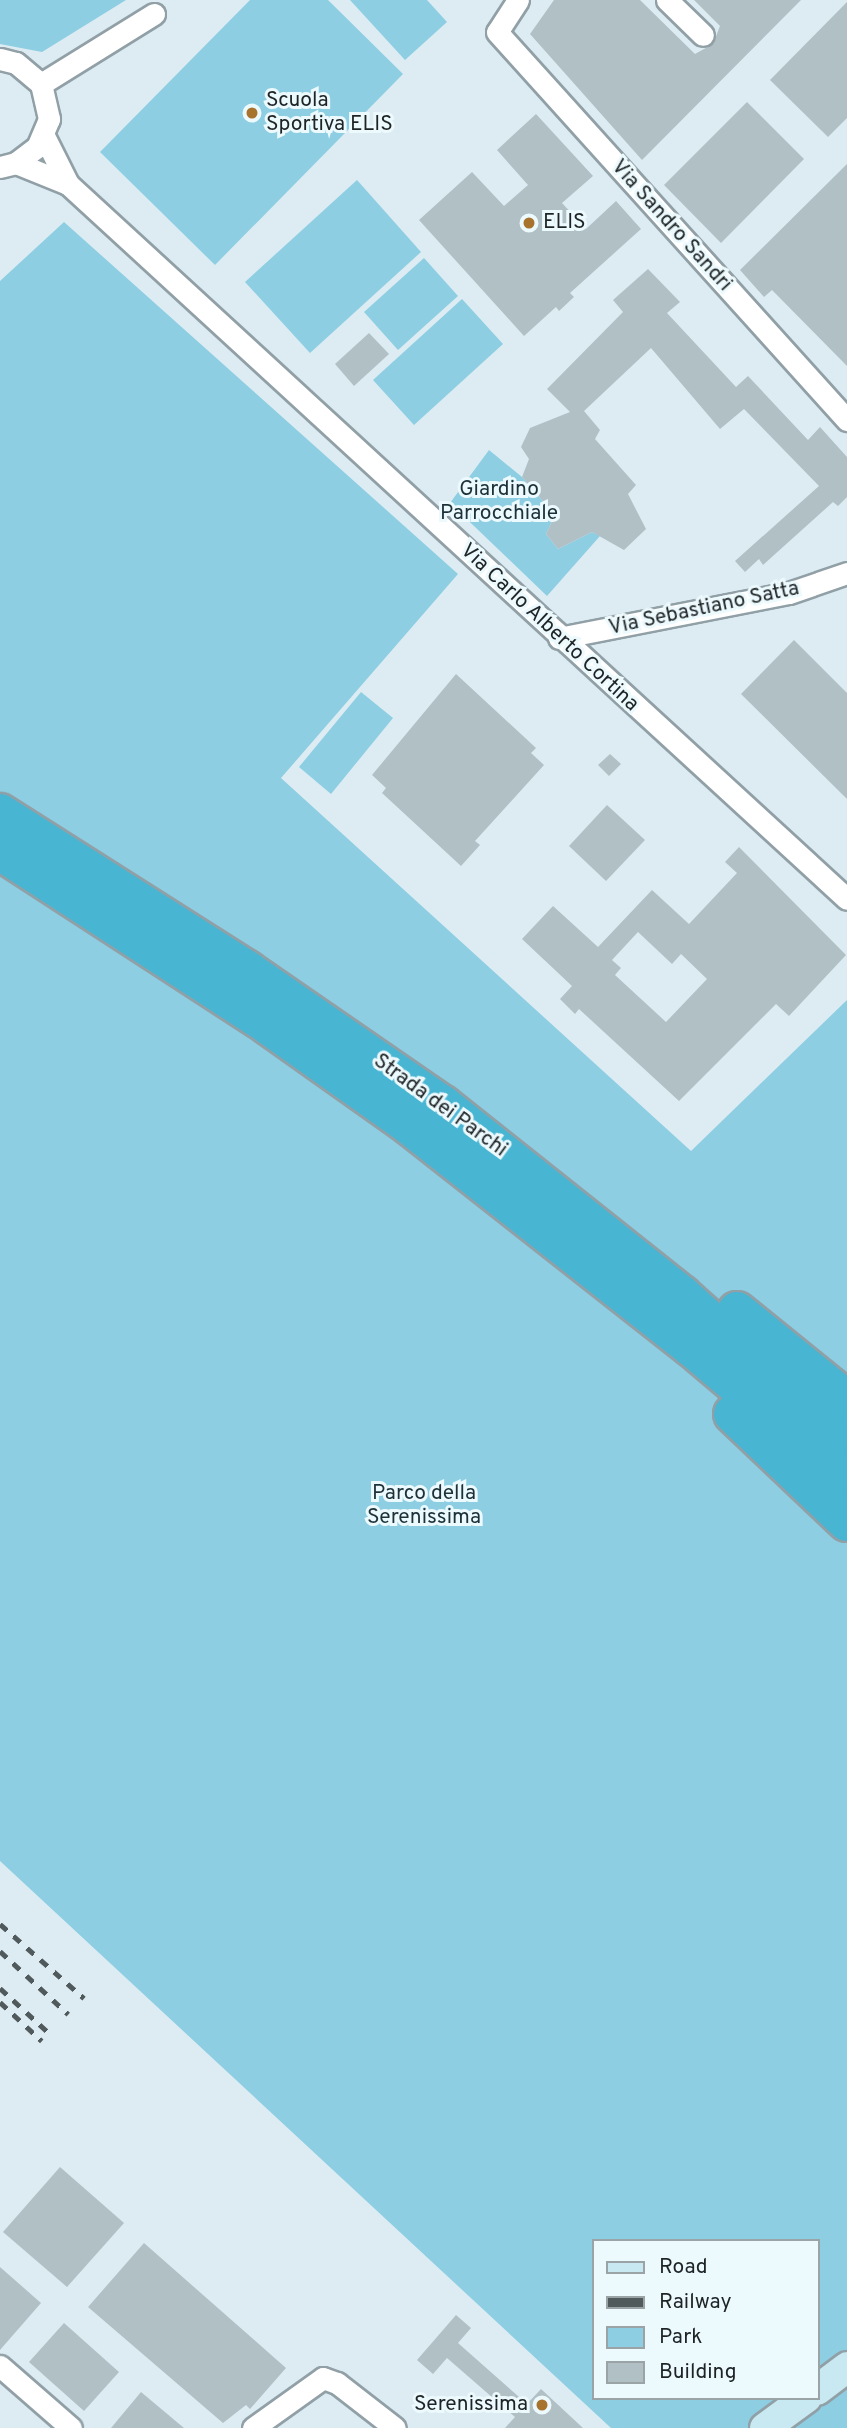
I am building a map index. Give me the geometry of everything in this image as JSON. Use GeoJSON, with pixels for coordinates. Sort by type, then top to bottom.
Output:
{"type":"FeatureCollection","features":[{"type":"Feature","properties":{"kind":"highway","name":"Strada dei Parchi"},"geometry":{"type":"LineString","coordinates":[[0,813],[247,970],[443,1105],[682,1295],[847,1443]]}},
{"type":"Feature","properties":{"kind":"highway","name":"Strada dei Parchi"},"geometry":{"type":"LineString","coordinates":[[0,851],[280,1034],[410,1126],[691,1347],[847,1479]]}},
{"type":"Feature","properties":{"kind":"highway"},"geometry":{"type":"LineString","coordinates":[[443,1105],[570,1183],[847,1399]]}},
{"type":"Feature","properties":{"kind":"highway"},"geometry":{"type":"LineString","coordinates":[[540,1228],[847,1522]]}},
{"type":"Feature","properties":{"kind":"main road"},"geometry":{"type":"LineString","coordinates":[[819,2388],[847,2367]]}},
{"type":"Feature","properties":{"kind":"main road"},"geometry":{"type":"LineString","coordinates":[[765,2428],[803,2400]]}},
{"type":"Feature","properties":{"kind":"street","name":"Via Sandro Sandri"},"geometry":{"type":"LineString","coordinates":[[518,0],[496,32],[847,420]]}},
{"type":"Feature","properties":{"kind":"street"},"geometry":{"type":"LineString","coordinates":[[667,0],[702,35]]}},
{"type":"Feature","properties":{"kind":"street"},"geometry":{"type":"LineString","coordinates":[[0,59],[16,63],[41,84],[153,15]]}},
{"type":"Feature","properties":{"kind":"street","name":"Via Carlo Alberto Cortina"},"geometry":{"type":"LineString","coordinates":[[8,165],[44,136],[49,119],[41,84]]}},
{"type":"Feature","properties":{"kind":"street","name":"Via Carlo Alberto Cortina"},"geometry":{"type":"LineString","coordinates":[[44,136],[68,184],[847,900]]}},
{"type":"Feature","properties":{"kind":"street","name":"Via Carlo Alberto Cortina"},"geometry":{"type":"LineString","coordinates":[[8,165],[68,184]]}},
{"type":"Feature","properties":{"kind":"street","name":"Via Sebastiano Satta"},"geometry":{"type":"LineString","coordinates":[[559,638],[789,593],[847,573]]}},
{"type":"Feature","properties":{"kind":"street"},"geometry":{"type":"LineString","coordinates":[[0,2366],[71,2428]]}},
{"type":"Feature","properties":{"kind":"street"},"geometry":{"type":"LineString","coordinates":[[253,2428],[323,2378],[337,2383],[395,2428]]}},
{"type":"Feature","properties":{"kind":"green space"},"geometry":{"type":"Polygon","coordinates":[[[0,0],[126,0],[42,52],[0,44],[0,0]]]}},
{"type":"Feature","properties":{"kind":"green space","name":"Scuola Sportiva ELIS"},"geometry":{"type":"Polygon","coordinates":[[[250,0],[328,0],[403,74],[215,265],[100,152],[250,0]]]}},
{"type":"Feature","properties":{"kind":"green space"},"geometry":{"type":"Polygon","coordinates":[[[350,0],[427,0],[447,22],[405,60],[350,0]]]}},
{"type":"Feature","properties":{"kind":"green space","name":"Scuola Sportiva ELIS"},"geometry":{"type":"Polygon","coordinates":[[[357,180],[421,252],[310,353],[245,282],[357,180]]]}},
{"type":"Feature","properties":{"kind":"green space","name":"Parco della Serenissima"},"geometry":{"type":"Polygon","coordinates":[[[64,222],[458,574],[281,778],[691,1151],[847,1000],[847,2428],[611,2428],[0,1861],[0,281],[64,222]]]}},
{"type":"Feature","properties":{"kind":"green space"},"geometry":{"type":"Polygon","coordinates":[[[424,258],[458,296],[398,350],[364,312],[424,258]]]}},
{"type":"Feature","properties":{"kind":"green space"},"geometry":{"type":"Polygon","coordinates":[[[462,299],[503,344],[414,425],[373,380],[462,299]]]}},
{"type":"Feature","properties":{"kind":"green space","name":"Giardino Parrocchiale"},"geometry":{"type":"Polygon","coordinates":[[[489,450],[522,477],[555,515],[546,534],[558,549],[592,532],[600,536],[547,596],[450,503],[489,450]]]}},
{"type":"Feature","properties":{"kind":"green space"},"geometry":{"type":"Polygon","coordinates":[[[361,692],[393,718],[331,794],[299,767],[361,692]]]}},
{"type":"Feature","properties":{"kind":"building"},"geometry":{"type":"Polygon","coordinates":[[[554,0],[640,0],[695,54],[713,44],[720,26],[694,0],[801,0],[642,160],[530,34],[554,0]]]}},
{"type":"Feature","properties":{"kind":"building"},"geometry":{"type":"Polygon","coordinates":[[[847,2],[847,118],[828,137],[770,80],[847,2]]]}},
{"type":"Feature","properties":{"kind":"building"},"geometry":{"type":"Polygon","coordinates":[[[747,102],[804,159],[721,243],[664,185],[747,102]]]}},
{"type":"Feature","properties":{"kind":"building","name":"ELIS"},"geometry":{"type":"Polygon","coordinates":[[[536,114],[593,176],[562,203],[586,229],[616,201],[641,229],[570,293],[574,297],[559,311],[556,307],[524,336],[419,220],[472,172],[504,206],[528,185],[497,150],[536,114]]]}},
{"type":"Feature","properties":{"kind":"building"},"geometry":{"type":"Polygon","coordinates":[[[847,164],[847,366],[772,290],[764,297],[740,270],[847,164]]]}},
{"type":"Feature","properties":{"kind":"building"},"geometry":{"type":"Polygon","coordinates":[[[648,269],[680,302],[667,313],[736,387],[748,376],[808,440],[820,427],[847,457],[847,497],[838,506],[833,502],[763,565],[759,559],[745,572],[735,561],[819,486],[744,409],[720,429],[651,348],[584,411],[600,430],[595,439],[636,485],[628,494],[646,529],[624,550],[592,532],[558,549],[546,534],[555,515],[522,477],[529,459],[521,447],[530,428],[570,412],[547,389],[623,312],[613,300],[648,269]]]}},
{"type":"Feature","properties":{"kind":"building"},"geometry":{"type":"Polygon","coordinates":[[[369,333],[389,354],[354,386],[335,364],[369,333]]]}},
{"type":"Feature","properties":{"kind":"building"},"geometry":{"type":"Polygon","coordinates":[[[794,640],[847,693],[847,799],[741,694],[794,640]]]}},
{"type":"Feature","properties":{"kind":"building"},"geometry":{"type":"Polygon","coordinates":[[[456,674],[536,748],[531,753],[544,765],[475,841],[480,845],[461,866],[382,793],[386,788],[372,775],[456,674]]]}},
{"type":"Feature","properties":{"kind":"building"},"geometry":{"type":"Polygon","coordinates":[[[610,754],[621,764],[609,776],[598,765],[610,754]]]}},
{"type":"Feature","properties":{"kind":"building"},"geometry":{"type":"Polygon","coordinates":[[[607,805],[645,840],[606,881],[569,846],[607,805]]]}},
{"type":"Feature","properties":{"kind":"building"},"geometry":{"type":"Polygon","coordinates":[[[739,847],[846,955],[789,1016],[776,1004],[679,1101],[579,1009],[575,1014],[560,999],[572,986],[522,939],[553,906],[598,947],[652,890],[689,924],[737,873],[725,862],[739,847]],[[638,932],[612,960],[621,968],[615,975],[666,1022],[707,979],[681,954],[672,964],[638,932]]]}},
{"type":"Feature","properties":{"kind":"building"},"geometry":{"type":"Polygon","coordinates":[[[60,2167],[124,2223],[67,2287],[3,2232],[60,2167]]]}},
{"type":"Feature","properties":{"kind":"building"},"geometry":{"type":"Polygon","coordinates":[[[144,2243],[286,2368],[250,2409],[246,2405],[223,2423],[88,2307],[144,2243]]]}},
{"type":"Feature","properties":{"kind":"building"},"geometry":{"type":"Polygon","coordinates":[[[0,2267],[41,2303],[0,2350],[0,2267]]]}},
{"type":"Feature","properties":{"kind":"building"},"geometry":{"type":"Polygon","coordinates":[[[456,2315],[471,2328],[458,2343],[527,2404],[541,2389],[583,2428],[505,2428],[515,2417],[447,2358],[433,2374],[417,2360],[456,2315]]]}},
{"type":"Feature","properties":{"kind":"building"},"geometry":{"type":"Polygon","coordinates":[[[64,2323],[119,2372],[84,2411],[29,2362],[64,2323]]]}},
{"type":"Feature","properties":{"kind":"building"},"geometry":{"type":"Polygon","coordinates":[[[141,2392],[184,2428],[111,2428],[141,2392]]]}},
{"type":"Feature","properties":{"kind":"railway"},"geometry":{"type":"LineString","coordinates":[[0,1924],[84,1998]]}},
{"type":"Feature","properties":{"kind":"railway"},"geometry":{"type":"LineString","coordinates":[[0,1951],[68,2014]]}},
{"type":"Feature","properties":{"kind":"railway"},"geometry":{"type":"LineString","coordinates":[[0,1988],[49,2033]]}},
{"type":"Feature","properties":{"kind":"railway"},"geometry":{"type":"LineString","coordinates":[[0,2002],[42,2041]]}},
{"type":"Feature","properties":{"kind":"place","name":"Scuola Sportiva ELIS"},"geometry":{"type":"Point","coordinates":[252,113]}},
{"type":"Feature","properties":{"kind":"place","name":"ELIS"},"geometry":{"type":"Point","coordinates":[529,223]}},
{"type":"Feature","properties":{"kind":"place","name":"Serenissima"},"geometry":{"type":"Point","coordinates":[542,2405]}}]}
